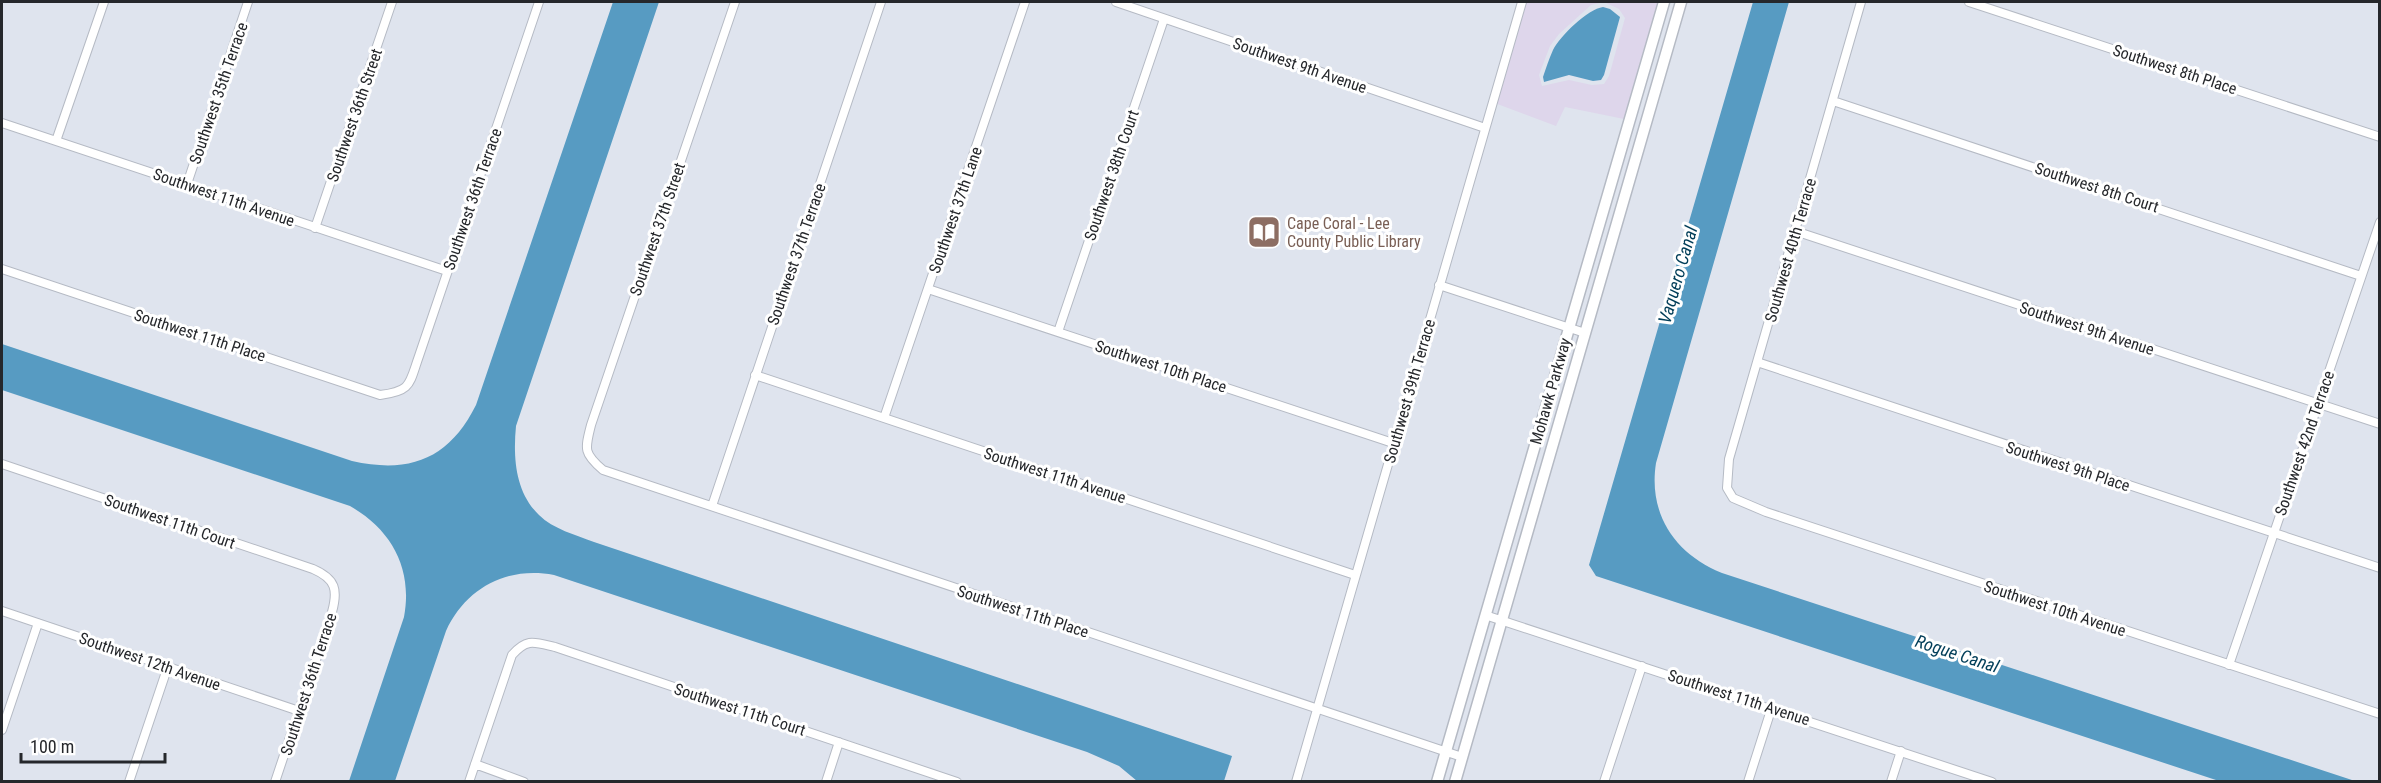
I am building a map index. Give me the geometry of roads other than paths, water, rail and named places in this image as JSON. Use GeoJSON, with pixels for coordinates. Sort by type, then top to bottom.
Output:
{"type":"FeatureCollection","features":[{"type":"Feature","properties":{"kind":"street"},"geometry":{"type":"LineString","coordinates":[[56,141],[104,2]]}},
{"type":"Feature","properties":{"kind":"street","name":"Southwest 35th Terrace"},"geometry":{"type":"LineString","coordinates":[[187,184],[248,2]]}},
{"type":"Feature","properties":{"kind":"street","name":"Southwest 36th Street"},"geometry":{"type":"LineString","coordinates":[[315,228],[392,2]]}},
{"type":"Feature","properties":{"kind":"street","name":"Southwest 36th Terrace"},"geometry":{"type":"LineString","coordinates":[[399,392],[409,383],[539,2]]}},
{"type":"Feature","properties":{"kind":"street","name":"Southwest 37th Street"},"geometry":{"type":"LineString","coordinates":[[589,458],[586,447],[591,425],[735,2]]}},
{"type":"Feature","properties":{"kind":"street","name":"Southwest 37th Terrace"},"geometry":{"type":"LineString","coordinates":[[712,506],[881,2]]}},
{"type":"Feature","properties":{"kind":"street","name":"Southwest 37th Lane"},"geometry":{"type":"LineString","coordinates":[[884,418],[1025,2]]}},
{"type":"Feature","properties":{"kind":"street","name":"Southwest 9th Avenue"},"geometry":{"type":"LineString","coordinates":[[1116,2],[1485,128]]}},
{"type":"Feature","properties":{"kind":"street","name":"Southwest 39th Terrace"},"geometry":{"type":"LineString","coordinates":[[1296,782],[1522,2]]}},
{"type":"Feature","properties":{"kind":"street","name":"Mohawk Parkway"},"geometry":{"type":"LineString","coordinates":[[1437,782],[1664,2]]}},
{"type":"Feature","properties":{"kind":"street","name":"Mohawk Parkway"},"geometry":{"type":"LineString","coordinates":[[1455,782],[1681,2]]}},
{"type":"Feature","properties":{"kind":"street","name":"Southwest 40th Terrace"},"geometry":{"type":"LineString","coordinates":[[1733,498],[1726,488],[1729,459],[1862,2]]}},
{"type":"Feature","properties":{"kind":"street","name":"Southwest 8th Place"},"geometry":{"type":"LineString","coordinates":[[1970,2],[2379,137]]}},
{"type":"Feature","properties":{"kind":"street","name":"Southwest 38th Court"},"geometry":{"type":"LineString","coordinates":[[1058,332],[1164,20]]}},
{"type":"Feature","properties":{"kind":"street","name":"Southwest 8th Court"},"geometry":{"type":"LineString","coordinates":[[1833,101],[2361,276]]}},
{"type":"Feature","properties":{"kind":"street","name":"Southwest 11th Avenue"},"geometry":{"type":"LineString","coordinates":[[2,123],[447,272]]}},
{"type":"Feature","properties":{"kind":"street","name":"Southwest 42nd Terrace"},"geometry":{"type":"LineString","coordinates":[[2229,665],[2379,222]]}},
{"type":"Feature","properties":{"kind":"street","name":"Southwest 9th Avenue"},"geometry":{"type":"LineString","coordinates":[[1795,231],[2379,424]]}},
{"type":"Feature","properties":{"kind":"street","name":"Southwest 11th Place"},"geometry":{"type":"LineString","coordinates":[[2,269],[380,395],[399,392]]}},
{"type":"Feature","properties":{"kind":"street"},"geometry":{"type":"LineString","coordinates":[[1439,285],[1585,333]]}},
{"type":"Feature","properties":{"kind":"street","name":"Southwest 10th Place"},"geometry":{"type":"LineString","coordinates":[[928,289],[1393,444]]}},
{"type":"Feature","properties":{"kind":"street","name":"Southwest 9th Place"},"geometry":{"type":"LineString","coordinates":[[1757,362],[2379,568]]}},
{"type":"Feature","properties":{"kind":"street","name":"Southwest 11th Avenue"},"geometry":{"type":"LineString","coordinates":[[755,375],[1355,575]]}},
{"type":"Feature","properties":{"kind":"street","name":"Southwest 11th Place"},"geometry":{"type":"LineString","coordinates":[[589,458],[603,470],[1462,757]]}},
{"type":"Feature","properties":{"kind":"street","name":"Southwest 11th Court"},"geometry":{"type":"LineString","coordinates":[[2,464],[313,569],[323,573],[334,586]]}},
{"type":"Feature","properties":{"kind":"street","name":"Southwest 10th Avenue"},"geometry":{"type":"LineString","coordinates":[[1733,498],[1766,512],[2379,714]]}},
{"type":"Feature","properties":{"kind":"street","name":"Southwest 36th Terrace"},"geometry":{"type":"LineString","coordinates":[[275,782],[332,612],[336,596],[334,586]]}},
{"type":"Feature","properties":{"kind":"street","name":"Southwest 12th Avenue"},"geometry":{"type":"LineString","coordinates":[[2,611],[299,711]]}},
{"type":"Feature","properties":{"kind":"street","name":"Southwest 11th Avenue"},"geometry":{"type":"LineString","coordinates":[[1485,615],[1992,782]]}},
{"type":"Feature","properties":{"kind":"street"},"geometry":{"type":"LineString","coordinates":[[2,730],[38,623]]}},
{"type":"Feature","properties":{"kind":"street","name":"Southwest 11th Court"},"geometry":{"type":"LineString","coordinates":[[475,764],[512,655],[522,644],[533,642],[555,647],[957,782]]}},
{"type":"Feature","properties":{"kind":"street"},"geometry":{"type":"LineString","coordinates":[[129,782],[168,666]]}},
{"type":"Feature","properties":{"kind":"street"},"geometry":{"type":"LineString","coordinates":[[1604,782],[1642,666]]}},
{"type":"Feature","properties":{"kind":"street"},"geometry":{"type":"LineString","coordinates":[[1748,782],[1771,710]]}},
{"type":"Feature","properties":{"kind":"street"},"geometry":{"type":"LineString","coordinates":[[826,782],[839,742]]}},
{"type":"Feature","properties":{"kind":"street"},"geometry":{"type":"LineString","coordinates":[[1891,782],[1901,752]]}},
{"type":"Feature","properties":{"kind":"street"},"geometry":{"type":"LineString","coordinates":[[469,782],[475,764],[524,782]]}},
{"type":"Feature","properties":{"kind":"water"},"geometry":{"type":"Polygon","coordinates":[[[613,2],[659,2],[516,426],[517,474],[531,506],[551,524],[594,542],[1232,756],[1224,781],[1137,781],[1119,766],[1087,752],[554,575],[537,573],[504,577],[490,583],[465,603],[454,616],[446,631],[395,781],[349,781],[404,617],[406,599],[402,567],[388,539],[365,516],[350,506],[2,390],[2,344],[352,461],[373,465],[410,463],[440,450],[465,423],[476,405],[613,2]]]}},
{"type":"Feature","properties":{"kind":"water"},"geometry":{"type":"Polygon","coordinates":[[[1753,2],[1789,2],[1656,463],[1656,499],[1668,530],[1678,543],[1705,565],[1722,573],[2355,781],[2219,781],[1596,576],[1589,565],[1753,2]]]}},
{"type":"Feature","properties":{"kind":"water"},"geometry":{"type":"Polygon","coordinates":[[[1603,7],[1610,9],[1620,17],[1601,80],[1593,81],[1569,75],[1544,82],[1543,77],[1550,57],[1562,38],[1582,18],[1603,7]]]}},
{"type":"Feature","properties":{"kind":"place","name":"Cape Coral - Lee County Public Library"},"geometry":{"type":"Point","coordinates":[1264,232]}},
{"type":"Feature","properties":{"kind":"water label","name":"Vaquero Canal"},"geometry":{"type":"Point","coordinates":[1678,275]}},
{"type":"Feature","properties":{"kind":"water label","name":"Rogue Canal"},"geometry":{"type":"Point","coordinates":[1957,654]}}]}
